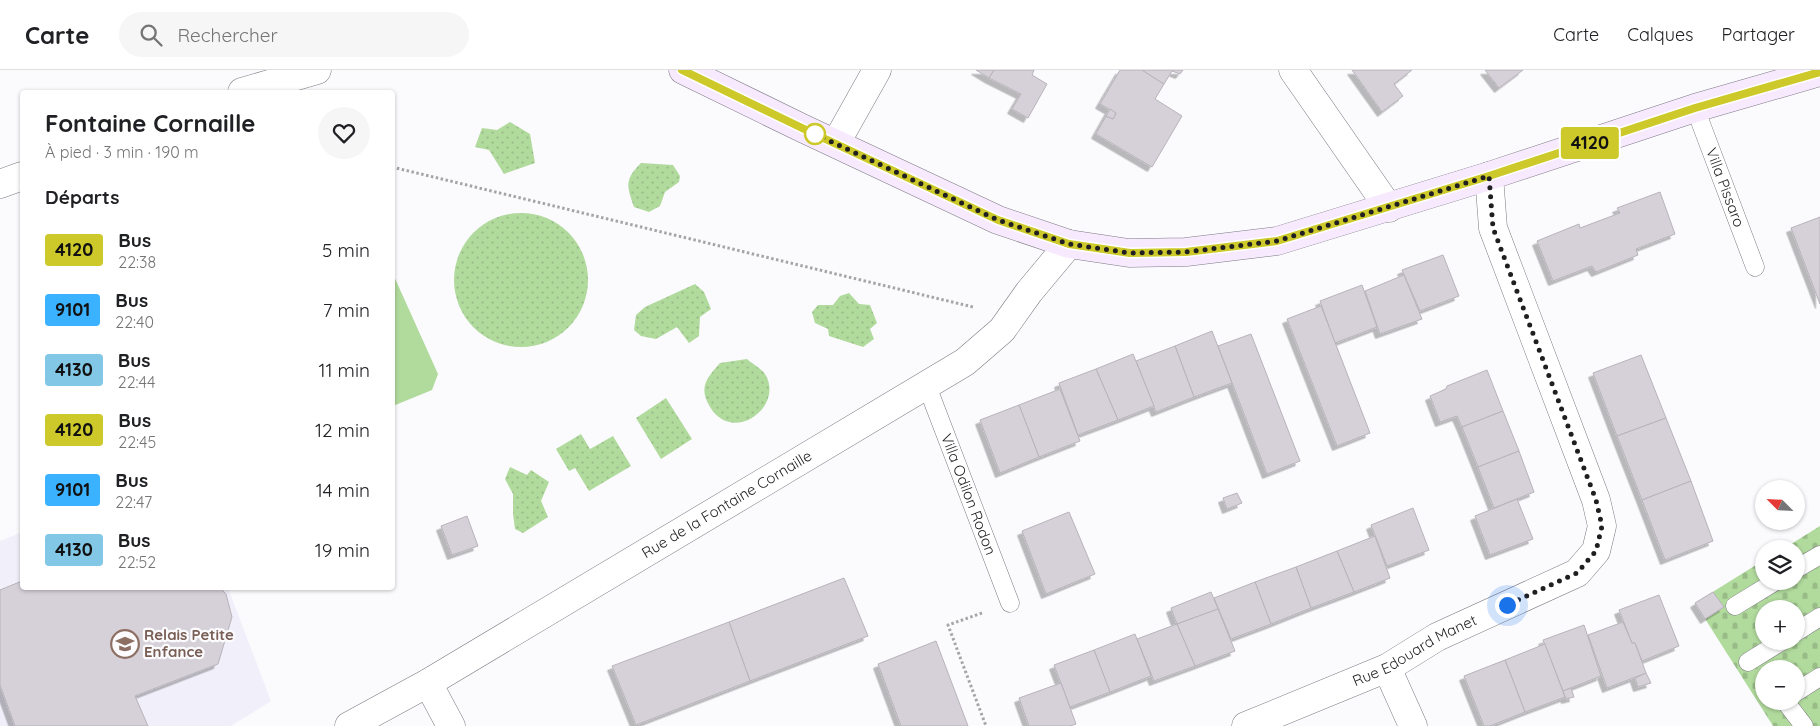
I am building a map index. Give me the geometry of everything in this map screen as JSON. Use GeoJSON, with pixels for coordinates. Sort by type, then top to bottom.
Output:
{"type":"FeatureCollection","features":[{"type":"Feature","properties":{"kind":"main road"},"geometry":{"type":"LineString","coordinates":[[682,70],[998,220],[1069,244],[1130,253],[1195,251],[1277,241],[1489,176],[1695,108],[1820,72]]}},
{"type":"Feature","properties":{"kind":"street"},"geometry":{"type":"LineString","coordinates":[[233,90],[271,70]]}},
{"type":"Feature","properties":{"kind":"street"},"geometry":{"type":"LineString","coordinates":[[249,90],[317,70]]}},
{"type":"Feature","properties":{"kind":"street"},"geometry":{"type":"LineString","coordinates":[[836,143],[877,70]]}},
{"type":"Feature","properties":{"kind":"street"},"geometry":{"type":"LineString","coordinates":[[1293,70],[1388,208]]}},
{"type":"Feature","properties":{"kind":"street","name":"Rue Edouard Manet"},"geometry":{"type":"LineString","coordinates":[[1246,726],[1387,668],[1437,637],[1577,573],[1596,551],[1602,526],[1596,500],[1493,228],[1489,176]]}},
{"type":"Feature","properties":{"kind":"street"},"geometry":{"type":"LineString","coordinates":[[0,184],[20,177]]}},
{"type":"Feature","properties":{"kind":"street","name":"Rue de la Fontaine Cornaille"},"geometry":{"type":"LineString","coordinates":[[350,726],[428,682],[965,362],[1002,330],[1029,292],[1069,244]]}},
{"type":"Feature","properties":{"kind":"street"},"geometry":{"type":"LineString","coordinates":[[1387,668],[1413,726]]}},
{"type":"Feature","properties":{"kind":"street"},"geometry":{"type":"LineString","coordinates":[[428,682],[451,726]]}},
{"type":"Feature","properties":{"kind":"lane","name":"Villa Pissaro"},"geometry":{"type":"LineString","coordinates":[[1695,108],[1755,268]]}},
{"type":"Feature","properties":{"kind":"lane","name":"Villa Odilon Rodon"},"geometry":{"type":"LineString","coordinates":[[926,386],[1010,603]]}},
{"type":"Feature","properties":{"kind":"lane"},"geometry":{"type":"LineString","coordinates":[[1805,564],[1820,555]]}},
{"type":"Feature","properties":{"kind":"lane"},"geometry":{"type":"LineString","coordinates":[[1735,606],[1761,590]]}},
{"type":"Feature","properties":{"kind":"lane"},"geometry":{"type":"LineString","coordinates":[[1805,626],[1820,617]]}},
{"type":"Feature","properties":{"kind":"lane"},"geometry":{"type":"LineString","coordinates":[[1748,662],[1767,650]]}},
{"type":"Feature","properties":{"kind":"lane"},"geometry":{"type":"LineString","coordinates":[[1805,686],[1820,677]]}},
{"type":"Feature","properties":{"kind":"lane"},"geometry":{"type":"LineString","coordinates":[[1792,710],[1804,726]]}},
{"type":"Feature","properties":{"kind":"path"},"geometry":{"type":"LineString","coordinates":[[395,168],[974,308],[973,316]]}},
{"type":"Feature","properties":{"kind":"path"},"geometry":{"type":"LineString","coordinates":[[986,726],[948,624],[1010,603]]}},
{"type":"Feature","properties":{"kind":"shaded area","name":"Relais Petite Enfance"},"geometry":{"type":"Polygon","coordinates":[[[20,533],[20,590],[229,590],[271,701],[231,726],[0,726],[0,541],[20,533]]]}},
{"type":"Feature","properties":{"kind":"green space"},"geometry":{"type":"Polygon","coordinates":[[[510,122],[530,134],[535,163],[504,174],[489,150],[475,147],[482,128],[497,130],[510,122]]]}},
{"type":"Feature","properties":{"kind":"green space"},"geometry":{"type":"Polygon","coordinates":[[[641,163],[673,165],[680,176],[679,182],[665,192],[660,206],[649,212],[634,207],[629,188],[629,179],[641,163]]]}},
{"type":"Feature","properties":{"kind":"green space"},"geometry":{"type":"Polygon","coordinates":[[[521,213],[547,218],[558,224],[568,233],[577,243],[583,254],[588,280],[583,306],[577,317],[568,327],[558,336],[547,342],[521,347],[495,342],[484,336],[474,327],[465,317],[459,306],[454,280],[459,254],[465,243],[474,233],[484,224],[495,218],[521,213]]]}},
{"type":"Feature","properties":{"kind":"green space"},"geometry":{"type":"Polygon","coordinates":[[[395,278],[438,374],[432,390],[395,405],[395,278]]]}},
{"type":"Feature","properties":{"kind":"green space"},"geometry":{"type":"Polygon","coordinates":[[[695,284],[704,292],[711,309],[700,317],[699,336],[689,343],[677,327],[656,339],[641,336],[634,330],[636,315],[645,307],[695,284]]]}},
{"type":"Feature","properties":{"kind":"green space"},"geometry":{"type":"Polygon","coordinates":[[[849,293],[859,304],[870,305],[877,323],[870,329],[874,339],[863,347],[829,336],[828,329],[815,323],[812,312],[818,305],[833,305],[840,296],[849,293]]]}},
{"type":"Feature","properties":{"kind":"green space"},"geometry":{"type":"Polygon","coordinates":[[[747,359],[765,374],[769,386],[768,398],[762,409],[754,417],[743,422],[731,422],[720,418],[710,407],[706,400],[704,388],[711,373],[720,363],[747,359]]]}},
{"type":"Feature","properties":{"kind":"green space"},"geometry":{"type":"Polygon","coordinates":[[[666,398],[692,439],[661,459],[636,418],[666,398]]]}},
{"type":"Feature","properties":{"kind":"green space"},"geometry":{"type":"Polygon","coordinates":[[[581,434],[590,449],[613,436],[631,466],[589,491],[575,468],[569,471],[556,449],[581,434]]]}},
{"type":"Feature","properties":{"kind":"green space"},"geometry":{"type":"Polygon","coordinates":[[[510,467],[527,475],[531,470],[549,482],[541,501],[548,517],[523,533],[515,529],[513,494],[505,479],[510,467]]]}},
{"type":"Feature","properties":{"kind":"green space"},"geometry":{"type":"Polygon","coordinates":[[[1820,526],[1820,726],[1773,726],[1763,710],[1805,710],[1805,660],[1755,660],[1755,698],[1695,603],[1755,566],[1755,590],[1805,590],[1805,540],[1797,540],[1820,526]]]}},
{"type":"Feature","properties":{"kind":"building"},"geometry":{"type":"Polygon","coordinates":[[[976,70],[994,70],[989,78],[976,70]]]}},
{"type":"Feature","properties":{"kind":"building"},"geometry":{"type":"Polygon","coordinates":[[[994,70],[1034,70],[1032,75],[1047,84],[1028,118],[1012,109],[1021,94],[989,78],[994,70]]]}},
{"type":"Feature","properties":{"kind":"building"},"geometry":{"type":"Polygon","coordinates":[[[1120,70],[1142,70],[1164,84],[1155,99],[1182,116],[1152,167],[1096,134],[1106,116],[1113,119],[1116,113],[1100,104],[1120,70]]]}},
{"type":"Feature","properties":{"kind":"building"},"geometry":{"type":"Polygon","coordinates":[[[1142,70],[1183,70],[1180,74],[1172,71],[1164,84],[1142,70]]]}},
{"type":"Feature","properties":{"kind":"building"},"geometry":{"type":"Polygon","coordinates":[[[1352,70],[1412,70],[1394,84],[1403,96],[1382,112],[1352,70]]]}},
{"type":"Feature","properties":{"kind":"building"},"geometry":{"type":"Polygon","coordinates":[[[1485,70],[1523,70],[1499,88],[1485,70]]]}},
{"type":"Feature","properties":{"kind":"building"},"geometry":{"type":"Polygon","coordinates":[[[1110,109],[1116,113],[1113,119],[1106,116],[1110,109]]]}},
{"type":"Feature","properties":{"kind":"building"},"geometry":{"type":"Polygon","coordinates":[[[1660,192],[1675,234],[1636,249],[1638,255],[1596,272],[1592,266],[1553,281],[1537,241],[1579,224],[1580,228],[1620,213],[1617,208],[1660,192]]]}},
{"type":"Feature","properties":{"kind":"building"},"geometry":{"type":"Polygon","coordinates":[[[1820,217],[1820,304],[1791,228],[1820,217]]]}},
{"type":"Feature","properties":{"kind":"building"},"geometry":{"type":"Polygon","coordinates":[[[1443,255],[1459,296],[1420,311],[1402,270],[1443,255]]]}},
{"type":"Feature","properties":{"kind":"building"},"geometry":{"type":"Polygon","coordinates":[[[1404,275],[1422,319],[1380,334],[1365,291],[1404,275]]]}},
{"type":"Feature","properties":{"kind":"building"},"geometry":{"type":"Polygon","coordinates":[[[1362,285],[1377,327],[1335,343],[1320,301],[1362,285]]]}},
{"type":"Feature","properties":{"kind":"building"},"geometry":{"type":"Polygon","coordinates":[[[1321,306],[1370,433],[1337,446],[1287,319],[1321,306]]]}},
{"type":"Feature","properties":{"kind":"building"},"geometry":{"type":"Polygon","coordinates":[[[1212,331],[1232,383],[1194,397],[1175,346],[1212,331]]]}},
{"type":"Feature","properties":{"kind":"building"},"geometry":{"type":"Polygon","coordinates":[[[1251,334],[1300,461],[1267,474],[1218,346],[1251,334]]]}},
{"type":"Feature","properties":{"kind":"building"},"geometry":{"type":"Polygon","coordinates":[[[1175,346],[1194,397],[1156,412],[1136,361],[1175,346]]]}},
{"type":"Feature","properties":{"kind":"building"},"geometry":{"type":"Polygon","coordinates":[[[1133,354],[1154,406],[1118,420],[1096,369],[1133,354]]]}},
{"type":"Feature","properties":{"kind":"building"},"geometry":{"type":"Polygon","coordinates":[[[1641,355],[1666,418],[1617,436],[1593,373],[1641,355]]]}},
{"type":"Feature","properties":{"kind":"building"},"geometry":{"type":"Polygon","coordinates":[[[1096,369],[1118,420],[1078,435],[1059,383],[1096,369]]]}},
{"type":"Feature","properties":{"kind":"building"},"geometry":{"type":"Polygon","coordinates":[[[1487,370],[1503,411],[1462,427],[1457,416],[1440,422],[1430,396],[1446,389],[1447,386],[1487,370]]]}},
{"type":"Feature","properties":{"kind":"building"},"geometry":{"type":"Polygon","coordinates":[[[1060,389],[1080,441],[1039,457],[1019,405],[1060,389]]]}},
{"type":"Feature","properties":{"kind":"building"},"geometry":{"type":"Polygon","coordinates":[[[1019,405],[1039,457],[1000,473],[980,420],[1019,405]]]}},
{"type":"Feature","properties":{"kind":"building"},"geometry":{"type":"Polygon","coordinates":[[[1503,411],[1519,451],[1478,467],[1462,427],[1503,411]]]}},
{"type":"Feature","properties":{"kind":"building"},"geometry":{"type":"Polygon","coordinates":[[[1666,418],[1691,481],[1642,500],[1617,436],[1666,418]]]}},
{"type":"Feature","properties":{"kind":"building"},"geometry":{"type":"Polygon","coordinates":[[[1519,451],[1534,492],[1494,508],[1478,467],[1519,451]]]}},
{"type":"Feature","properties":{"kind":"building"},"geometry":{"type":"Polygon","coordinates":[[[1691,481],[1713,541],[1665,560],[1642,500],[1691,481]]]}},
{"type":"Feature","properties":{"kind":"building"},"geometry":{"type":"Polygon","coordinates":[[[1237,493],[1242,503],[1227,509],[1223,498],[1237,493]]]}},
{"type":"Feature","properties":{"kind":"building"},"geometry":{"type":"Polygon","coordinates":[[[1517,499],[1533,539],[1490,555],[1475,516],[1517,499]]]}},
{"type":"Feature","properties":{"kind":"building"},"geometry":{"type":"Polygon","coordinates":[[[1413,508],[1429,550],[1387,566],[1371,525],[1413,508]]]}},
{"type":"Feature","properties":{"kind":"building"},"geometry":{"type":"Polygon","coordinates":[[[1069,512],[1095,574],[1046,594],[1022,531],[1069,512]]]}},
{"type":"Feature","properties":{"kind":"building"},"geometry":{"type":"Polygon","coordinates":[[[467,516],[478,546],[452,555],[441,526],[467,516]]]}},
{"type":"Feature","properties":{"kind":"building"},"geometry":{"type":"Polygon","coordinates":[[[1375,536],[1390,578],[1354,592],[1337,551],[1375,536]]]}},
{"type":"Feature","properties":{"kind":"building"},"geometry":{"type":"Polygon","coordinates":[[[1337,551],[1354,592],[1311,608],[1296,567],[1337,551]]]}},
{"type":"Feature","properties":{"kind":"building"},"geometry":{"type":"Polygon","coordinates":[[[1296,567],[1311,608],[1271,624],[1255,582],[1296,567]]]}},
{"type":"Feature","properties":{"kind":"building"},"geometry":{"type":"Polygon","coordinates":[[[844,578],[868,636],[750,681],[729,622],[844,578]]]}},
{"type":"Feature","properties":{"kind":"building","name":"Relais Petite Enfance"},"geometry":{"type":"Polygon","coordinates":[[[20,582],[20,590],[222,590],[226,594],[232,617],[218,664],[135,696],[148,726],[15,726],[0,685],[0,590],[20,582]]]}},
{"type":"Feature","properties":{"kind":"building"},"geometry":{"type":"Polygon","coordinates":[[[1255,582],[1271,624],[1231,639],[1214,598],[1255,582]]]}},
{"type":"Feature","properties":{"kind":"building"},"geometry":{"type":"Polygon","coordinates":[[[1211,592],[1218,609],[1177,624],[1171,608],[1211,592]]]}},
{"type":"Feature","properties":{"kind":"building"},"geometry":{"type":"Polygon","coordinates":[[[1713,592],[1724,607],[1705,619],[1695,603],[1713,592]]]}},
{"type":"Feature","properties":{"kind":"building"},"geometry":{"type":"Polygon","coordinates":[[[1659,595],[1679,646],[1642,661],[1635,643],[1632,643],[1619,610],[1659,595]]]}},
{"type":"Feature","properties":{"kind":"building"},"geometry":{"type":"Polygon","coordinates":[[[1218,609],[1235,651],[1195,666],[1177,624],[1218,609]]]}},
{"type":"Feature","properties":{"kind":"building"},"geometry":{"type":"Polygon","coordinates":[[[729,622],[750,681],[636,725],[612,666],[729,622]]]}},
{"type":"Feature","properties":{"kind":"building"},"geometry":{"type":"Polygon","coordinates":[[[1623,622],[1632,643],[1635,643],[1646,673],[1607,688],[1588,635],[1623,622]]]}},
{"type":"Feature","properties":{"kind":"building"},"geometry":{"type":"Polygon","coordinates":[[[1177,624],[1195,666],[1154,681],[1137,639],[1177,624]]]}},
{"type":"Feature","properties":{"kind":"building"},"geometry":{"type":"Polygon","coordinates":[[[1584,625],[1601,676],[1563,691],[1543,640],[1584,625]]]}},
{"type":"Feature","properties":{"kind":"building"},"geometry":{"type":"Polygon","coordinates":[[[1135,634],[1151,676],[1110,692],[1094,650],[1135,634]]]}},
{"type":"Feature","properties":{"kind":"building"},"geometry":{"type":"Polygon","coordinates":[[[936,641],[968,726],[901,726],[878,664],[936,641]]]}},
{"type":"Feature","properties":{"kind":"building"},"geometry":{"type":"Polygon","coordinates":[[[1545,644],[1565,697],[1525,712],[1505,660],[1545,644]]]}},
{"type":"Feature","properties":{"kind":"building"},"geometry":{"type":"Polygon","coordinates":[[[1094,650],[1110,692],[1070,707],[1054,665],[1094,650]]]}},
{"type":"Feature","properties":{"kind":"building"},"geometry":{"type":"Polygon","coordinates":[[[1505,660],[1525,712],[1490,726],[1484,726],[1464,676],[1505,660]]]}},
{"type":"Feature","properties":{"kind":"building"},"geometry":{"type":"Polygon","coordinates":[[[1646,673],[1651,683],[1638,687],[1635,678],[1646,673]]]}},
{"type":"Feature","properties":{"kind":"building"},"geometry":{"type":"Polygon","coordinates":[[[1061,683],[1076,724],[1070,726],[1029,726],[1019,698],[1061,683]]]}},
{"type":"Feature","properties":{"kind":"building"},"geometry":{"type":"Polygon","coordinates":[[[1571,688],[1574,697],[1566,699],[1563,691],[1571,688]]]}},
{"type":"Feature","properties":{"kind":"bus line","name":"4120"},"geometry":{"type":"LineString","coordinates":[[682,70],[998,220],[1069,244],[1130,253],[1186,252],[1277,241],[1489,176],[1695,108],[1820,72]]}},
{"type":"Feature","properties":{"kind":"place","name":"Relais Petite Enfance"},"geometry":{"type":"Point","coordinates":[125,644]}},
{"type":"Feature","properties":{"kind":"route"},"geometry":{"type":"LineString","coordinates":[[815,134],[998,220],[1069,244],[1130,253],[1186,252],[1277,241],[1489,176],[1493,228],[1596,500],[1602,526],[1596,551],[1577,573],[1507,605]]}}]}
